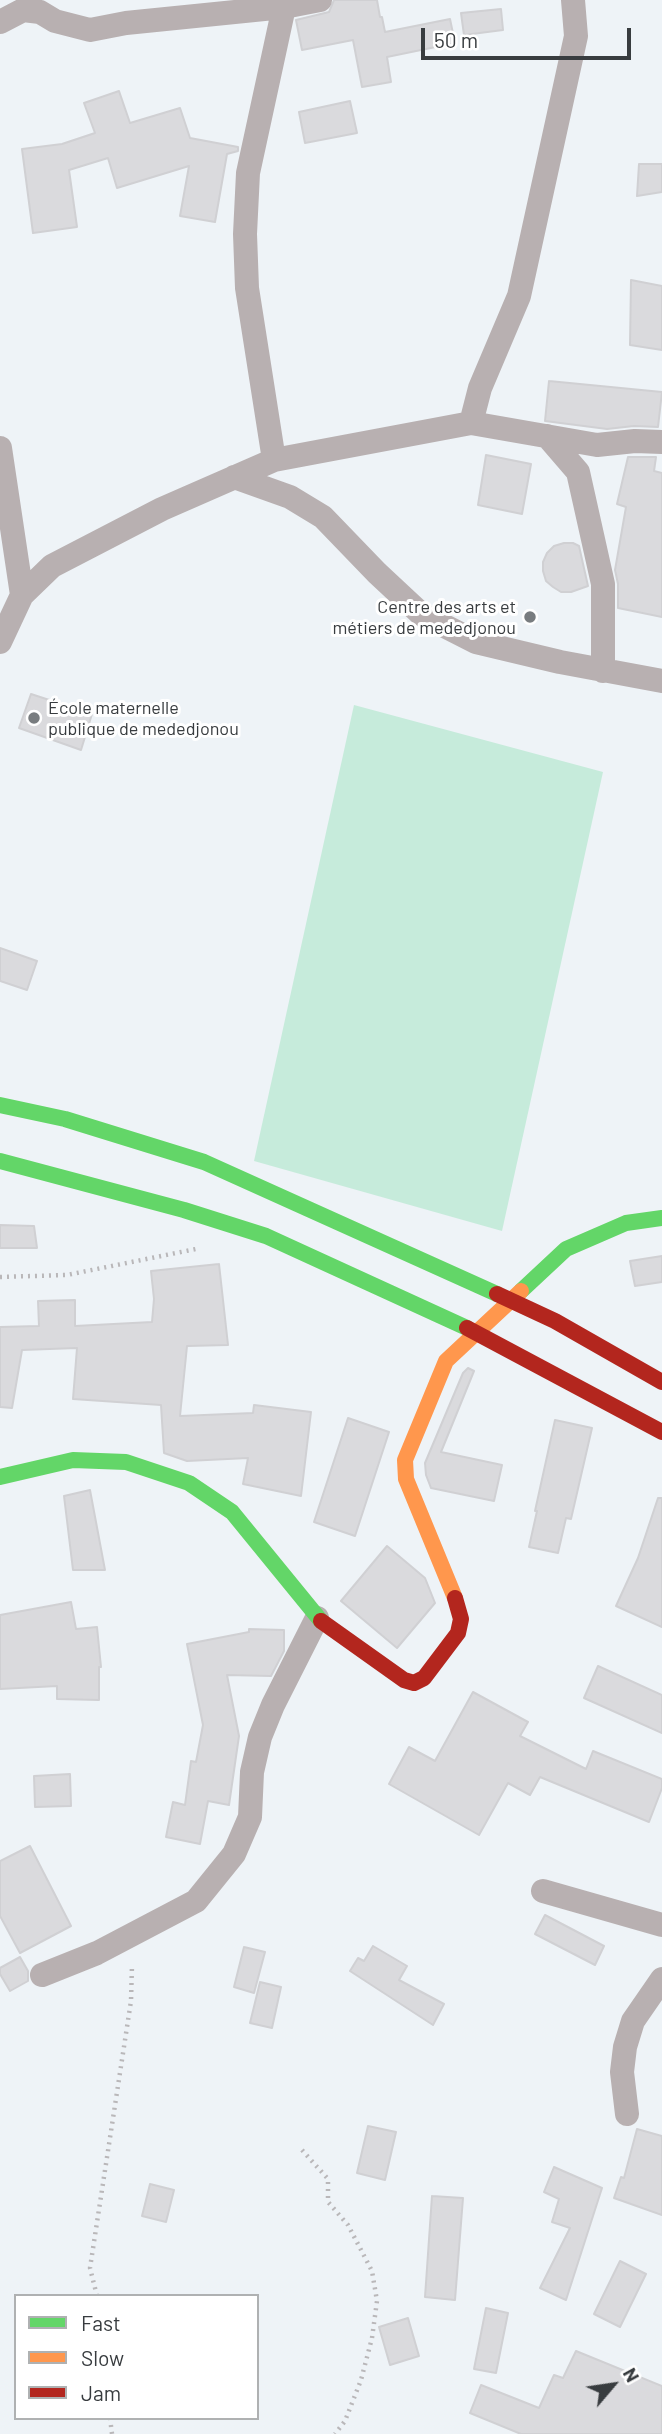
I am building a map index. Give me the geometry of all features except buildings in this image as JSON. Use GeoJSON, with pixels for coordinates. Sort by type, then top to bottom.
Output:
{"type":"FeatureCollection","features":[{"type":"Feature","properties":{"kind":"main road"},"geometry":{"type":"LineString","coordinates":[[0,1105],[65,1119],[204,1162],[555,1321],[662,1382]]}},
{"type":"Feature","properties":{"kind":"main road"},"geometry":{"type":"LineString","coordinates":[[0,1161],[184,1210],[266,1236],[475,1332],[662,1432]]}},
{"type":"Feature","properties":{"kind":"main road"},"geometry":{"type":"LineString","coordinates":[[0,1477],[73,1460],[126,1462],[189,1483],[232,1512],[317,1618],[404,1680],[414,1683],[424,1678],[458,1633],[461,1619],[406,1479],[405,1460],[446,1361],[566,1249],[626,1223],[662,1218]]}},
{"type":"Feature","properties":{"kind":"street"},"geometry":{"type":"LineString","coordinates":[[0,22],[23,10],[40,12],[55,21],[90,30],[126,23],[284,7],[320,0]]}},
{"type":"Feature","properties":{"kind":"street"},"geometry":{"type":"LineString","coordinates":[[471,423],[480,388],[519,296],[576,36],[573,0]]}},
{"type":"Feature","properties":{"kind":"street"},"geometry":{"type":"LineString","coordinates":[[274,460],[247,288],[245,234],[248,173],[284,7]]}},
{"type":"Feature","properties":{"kind":"street"},"geometry":{"type":"LineString","coordinates":[[0,642],[22,595],[51,566],[162,509],[274,460],[471,423],[597,445],[635,441],[662,442]]}},
{"type":"Feature","properties":{"kind":"street"},"geometry":{"type":"LineString","coordinates":[[547,436],[578,472],[603,584],[603,671]]}},
{"type":"Feature","properties":{"kind":"street"},"geometry":{"type":"LineString","coordinates":[[0,448],[22,595]]}},
{"type":"Feature","properties":{"kind":"street"},"geometry":{"type":"LineString","coordinates":[[234,477],[290,497],[323,517],[421,614],[475,642],[603,671],[662,681]]}},
{"type":"Feature","properties":{"kind":"street"},"geometry":{"type":"LineString","coordinates":[[42,1975],[97,1953],[196,1901],[234,1854],[250,1817],[251,1772],[260,1737],[317,1618]]}},
{"type":"Feature","properties":{"kind":"street"},"geometry":{"type":"LineString","coordinates":[[543,1891],[662,1925]]}},
{"type":"Feature","properties":{"kind":"street"},"geometry":{"type":"LineString","coordinates":[[627,2114],[622,2072],[625,2047],[633,2021],[662,1979]]}},
{"type":"Feature","properties":{"kind":"path"},"geometry":{"type":"LineString","coordinates":[[0,1278],[67,1275],[202,1248]]}},
{"type":"Feature","properties":{"kind":"path"},"geometry":{"type":"LineString","coordinates":[[96,2294],[90,2268],[131,2001],[132,1933]]}},
{"type":"Feature","properties":{"kind":"path"},"geometry":{"type":"LineString","coordinates":[[302,2150],[328,2179],[328,2202],[348,2225],[372,2271],[377,2301],[372,2338],[361,2380],[345,2421],[335,2434]]}},
{"type":"Feature","properties":{"kind":"green space"},"geometry":{"type":"Polygon","coordinates":[[[354,705],[603,772],[502,1231],[254,1161],[354,705]]]}},
{"type":"Feature","properties":{"kind":"traffic: fast"},"geometry":{"type":"LineString","coordinates":[[0,1105],[65,1119],[204,1162],[497,1294]]}},
{"type":"Feature","properties":{"kind":"traffic: fast"},"geometry":{"type":"LineString","coordinates":[[0,1161],[184,1210],[266,1236],[467,1328]]}},
{"type":"Feature","properties":{"kind":"traffic: fast"},"geometry":{"type":"LineString","coordinates":[[521,1291],[566,1249],[626,1223],[662,1218]]}},
{"type":"Feature","properties":{"kind":"traffic: fast"},"geometry":{"type":"LineString","coordinates":[[0,1477],[73,1460],[126,1462],[189,1483],[232,1512],[321,1621]]}},
{"type":"Feature","properties":{"kind":"traffic: slow"},"geometry":{"type":"LineString","coordinates":[[455,1598],[406,1479],[405,1460],[446,1361],[521,1291]]}},
{"type":"Feature","properties":{"kind":"traffic: jam"},"geometry":{"type":"LineString","coordinates":[[497,1294],[555,1321],[662,1382]]}},
{"type":"Feature","properties":{"kind":"traffic: jam"},"geometry":{"type":"LineString","coordinates":[[467,1328],[662,1432]]}},
{"type":"Feature","properties":{"kind":"traffic: jam"},"geometry":{"type":"LineString","coordinates":[[321,1621],[404,1680],[414,1683],[424,1678],[458,1633],[461,1619],[455,1598]]}},
{"type":"Feature","properties":{"kind":"place","name":"Centre des arts et métiers de mededjonou"},"geometry":{"type":"Point","coordinates":[530,617]}},
{"type":"Feature","properties":{"kind":"place","name":"École maternelle publique de mededjonou"},"geometry":{"type":"Point","coordinates":[34,718]}}]}
